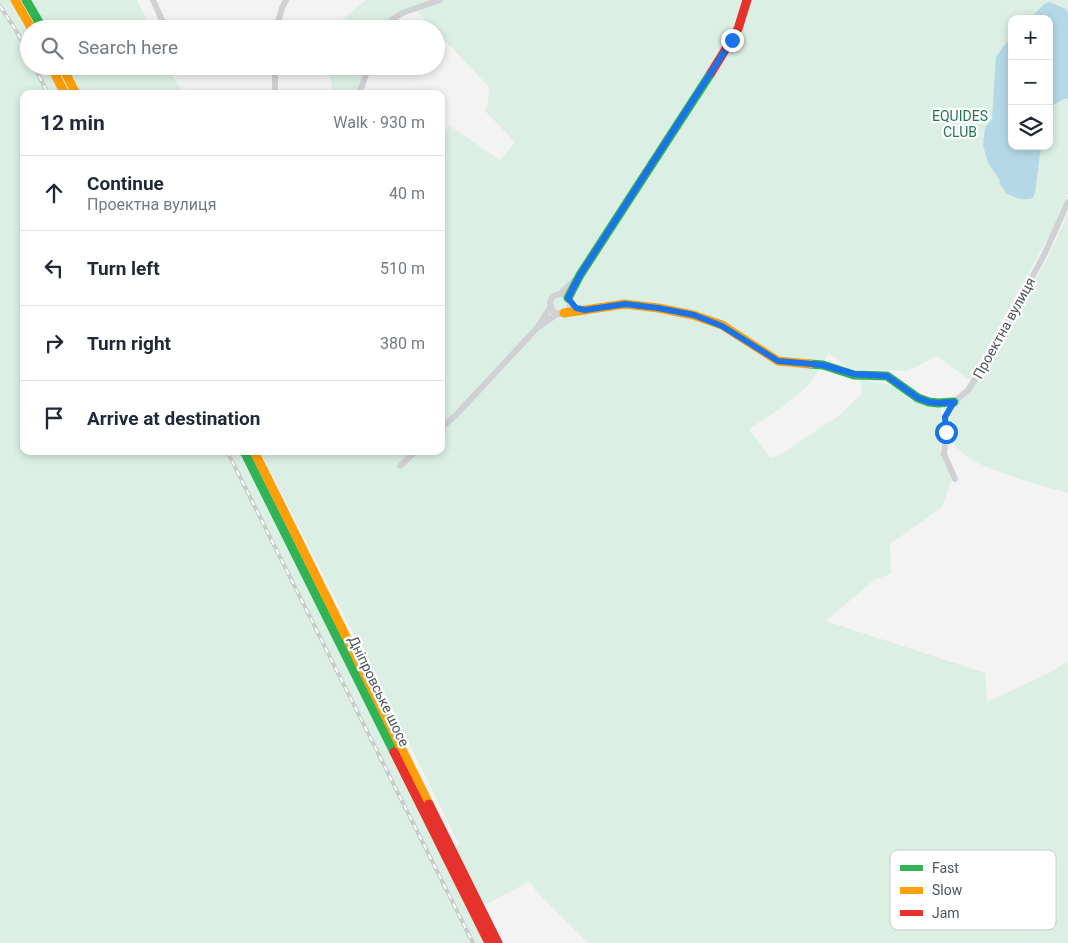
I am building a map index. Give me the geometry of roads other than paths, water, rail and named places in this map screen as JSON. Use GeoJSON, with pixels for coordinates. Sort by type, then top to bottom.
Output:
{"type":"FeatureCollection","features":[{"type":"Feature","properties":{"kind":"main road"},"geometry":{"type":"LineString","coordinates":[[15,0],[27,20]]}},
{"type":"Feature","properties":{"kind":"main road"},"geometry":{"type":"LineString","coordinates":[[26,0],[38,20]]}},
{"type":"Feature","properties":{"kind":"main road"},"geometry":{"type":"LineString","coordinates":[[566,298],[732,40],[738,29],[747,0]]}},
{"type":"Feature","properties":{"kind":"main road"},"geometry":{"type":"LineString","coordinates":[[56,75],[63,90]]}},
{"type":"Feature","properties":{"kind":"main road"},"geometry":{"type":"LineString","coordinates":[[66,75],[74,90]]}},
{"type":"Feature","properties":{"kind":"main road"},"geometry":{"type":"LineString","coordinates":[[561,313],[625,304],[694,315],[722,326],[778,361],[823,365],[854,374],[887,376],[918,398],[938,403],[954,402]]}},
{"type":"Feature","properties":{"kind":"main road","name":"Дніпровське шосе"},"geometry":{"type":"LineString","coordinates":[[246,455],[489,943]]}},
{"type":"Feature","properties":{"kind":"main road","name":"Дніпровське шосе"},"geometry":{"type":"LineString","coordinates":[[256,455],[498,943]]}},
{"type":"Feature","properties":{"kind":"street"},"geometry":{"type":"LineString","coordinates":[[153,0],[162,20]]}},
{"type":"Feature","properties":{"kind":"street"},"geometry":{"type":"LineString","coordinates":[[279,20],[286,0]]}},
{"type":"Feature","properties":{"kind":"street"},"geometry":{"type":"LineString","coordinates":[[392,20],[402,13],[440,0]]}},
{"type":"Feature","properties":{"kind":"street"},"geometry":{"type":"LineString","coordinates":[[275,75],[275,90]]}},
{"type":"Feature","properties":{"kind":"street"},"geometry":{"type":"LineString","coordinates":[[360,90],[366,75]]}},
{"type":"Feature","properties":{"kind":"street","name":"Проектна вулиця"},"geometry":{"type":"LineString","coordinates":[[955,479],[944,454],[945,417],[954,402],[968,390],[988,358],[1045,253],[1068,202]]}},
{"type":"Feature","properties":{"kind":"street"},"geometry":{"type":"LineString","coordinates":[[445,424],[462,409],[537,328],[551,306],[554,297],[566,298],[576,308],[585,310]]}},
{"type":"Feature","properties":{"kind":"street"},"geometry":{"type":"LineString","coordinates":[[537,328],[569,308],[566,298]]}},
{"type":"Feature","properties":{"kind":"street"},"geometry":{"type":"LineString","coordinates":[[551,306],[554,312],[561,313]]}},
{"type":"Feature","properties":{"kind":"street"},"geometry":{"type":"LineString","coordinates":[[400,466],[412,455]]}},
{"type":"Feature","properties":{"kind":"water"},"geometry":{"type":"Polygon","coordinates":[[[1049,2],[1064,8],[1068,12],[1068,98],[1059,101],[1053,106],[1053,15],[1034,15],[1044,4],[1049,2]]]}},
{"type":"Feature","properties":{"kind":"water"},"geometry":{"type":"Polygon","coordinates":[[[1008,42],[1008,150],[1040,150],[1033,198],[1019,199],[1006,194],[988,163],[983,145],[985,127],[992,119],[996,57],[1008,42]]]}},
{"type":"Feature","properties":{"kind":"railway"},"geometry":{"type":"LineString","coordinates":[[0,6],[20,38]]}},
{"type":"Feature","properties":{"kind":"railway"},"geometry":{"type":"LineString","coordinates":[[38,75],[46,90]]}},
{"type":"Feature","properties":{"kind":"railway"},"geometry":{"type":"LineString","coordinates":[[229,455],[473,943]]}},
{"type":"Feature","properties":{"kind":"park label","name":"EQUIDES CLUB"},"geometry":{"type":"Point","coordinates":[960,124]}}]}
